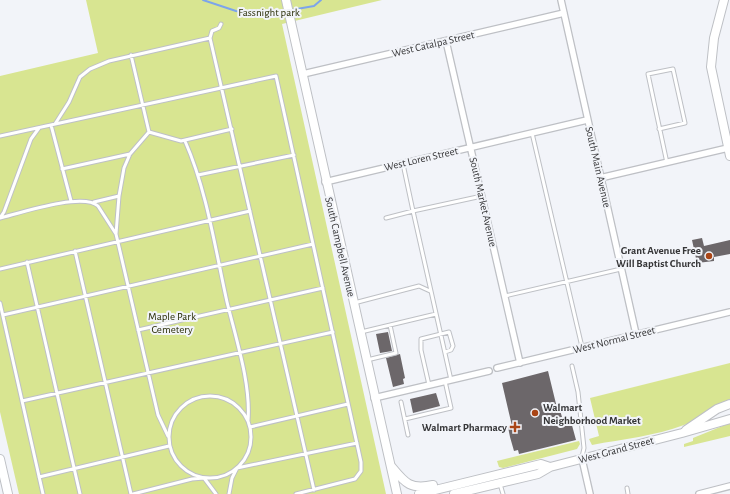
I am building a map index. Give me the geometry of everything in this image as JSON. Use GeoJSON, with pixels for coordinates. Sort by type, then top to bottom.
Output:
{"type":"FeatureCollection","features":[{"type":"Feature","properties":{"kind":"main road","name":"South Campbell Avenue"},"geometry":{"type":"LineString","coordinates":[[286,0],[325,182],[396,494]]}},
{"type":"Feature","properties":{"kind":"main road"},"geometry":{"type":"LineString","coordinates":[[724,0],[714,38],[711,67],[729,152]]}},
{"type":"Feature","properties":{"kind":"main road","name":"West Grand Street"},"geometry":{"type":"LineString","coordinates":[[682,433],[717,409],[730,404]]}},
{"type":"Feature","properties":{"kind":"main road","name":"West Grand Street"},"geometry":{"type":"LineString","coordinates":[[454,494],[470,492],[538,474],[550,467],[730,419]]}},
{"type":"Feature","properties":{"kind":"main road"},"geometry":{"type":"LineString","coordinates":[[0,459],[8,494]]}},
{"type":"Feature","properties":{"kind":"main road"},"geometry":{"type":"LineString","coordinates":[[389,463],[403,480],[411,486],[422,487],[448,482],[457,484]]}},
{"type":"Feature","properties":{"kind":"main road","name":"West Grand Street"},"geometry":{"type":"LineString","coordinates":[[419,494],[541,464],[550,467]]}},
{"type":"Feature","properties":{"kind":"street","name":"South Main Avenue"},"geometry":{"type":"LineString","coordinates":[[561,0],[636,334]]}},
{"type":"Feature","properties":{"kind":"street","name":"West Catalpa Street"},"geometry":{"type":"LineString","coordinates":[[303,74],[564,13]]}},
{"type":"Feature","properties":{"kind":"street","name":"South Market Avenue"},"geometry":{"type":"LineString","coordinates":[[446,41],[520,362]]}},
{"type":"Feature","properties":{"kind":"street","name":"West Loren Street"},"geometry":{"type":"LineString","coordinates":[[325,182],[587,120]]}},
{"type":"Feature","properties":{"kind":"street"},"geometry":{"type":"LineString","coordinates":[[600,178],[667,163],[729,152]]}},
{"type":"Feature","properties":{"kind":"street","name":"West Normal Street"},"geometry":{"type":"LineString","coordinates":[[497,368],[730,312]]}},
{"type":"Feature","properties":{"kind":"street"},"geometry":{"type":"LineString","coordinates":[[374,398],[489,371]]}},
{"type":"Feature","properties":{"kind":"street"},"geometry":{"type":"LineString","coordinates":[[582,459],[590,494]]}},
{"type":"Feature","properties":{"kind":"street"},"geometry":{"type":"LineString","coordinates":[[699,494],[730,486]]}},
{"type":"Feature","properties":{"kind":"lane"},"geometry":{"type":"LineString","coordinates":[[221,24],[218,28],[212,30],[210,38],[223,87],[260,257],[314,490]]}},
{"type":"Feature","properties":{"kind":"lane"},"geometry":{"type":"LineString","coordinates":[[71,201],[62,169],[53,125],[69,102],[80,77],[90,69],[109,61],[210,38]]}},
{"type":"Feature","properties":{"kind":"lane"},"geometry":{"type":"LineString","coordinates":[[131,55],[149,132]]}},
{"type":"Feature","properties":{"kind":"lane"},"geometry":{"type":"LineString","coordinates":[[659,129],[685,123],[673,69],[648,74],[659,129],[667,163]]}},
{"type":"Feature","properties":{"kind":"lane"},"geometry":{"type":"LineString","coordinates":[[0,136],[276,76],[361,462],[361,471],[358,477],[350,482],[296,494]]}},
{"type":"Feature","properties":{"kind":"lane"},"geometry":{"type":"LineString","coordinates":[[0,218],[4,212],[31,139],[39,128]]}},
{"type":"Feature","properties":{"kind":"lane"},"geometry":{"type":"LineString","coordinates":[[149,132],[178,141],[185,141],[232,129]]}},
{"type":"Feature","properties":{"kind":"lane"},"geometry":{"type":"LineString","coordinates":[[116,234],[119,196],[124,168],[130,154],[149,132]]}},
{"type":"Feature","properties":{"kind":"lane"},"geometry":{"type":"LineString","coordinates":[[532,133],[582,347]]}},
{"type":"Feature","properties":{"kind":"lane"},"geometry":{"type":"LineString","coordinates":[[185,141],[198,175],[239,353],[249,407],[248,421]]}},
{"type":"Feature","properties":{"kind":"lane"},"geometry":{"type":"LineString","coordinates":[[62,169],[130,154]]}},
{"type":"Feature","properties":{"kind":"lane"},"geometry":{"type":"LineString","coordinates":[[198,175],[294,155]]}},
{"type":"Feature","properties":{"kind":"lane"},"geometry":{"type":"LineString","coordinates":[[403,164],[451,380]]}},
{"type":"Feature","properties":{"kind":"lane"},"geometry":{"type":"LineString","coordinates":[[0,218],[71,201],[86,200],[94,202],[119,196]]}},
{"type":"Feature","properties":{"kind":"lane"},"geometry":{"type":"LineString","coordinates":[[386,218],[482,196]]}},
{"type":"Feature","properties":{"kind":"lane"},"geometry":{"type":"LineString","coordinates":[[94,202],[116,234],[158,415],[168,436]]}},
{"type":"Feature","properties":{"kind":"lane"},"geometry":{"type":"LineString","coordinates":[[0,269],[250,211]]}},
{"type":"Feature","properties":{"kind":"lane"},"geometry":{"type":"LineString","coordinates":[[3,316],[313,244]]}},
{"type":"Feature","properties":{"kind":"lane"},"geometry":{"type":"LineString","coordinates":[[75,251],[132,494],[192,479],[224,476],[237,468],[357,444]]}},
{"type":"Feature","properties":{"kind":"lane"},"geometry":{"type":"LineString","coordinates":[[27,262],[80,494]]}},
{"type":"Feature","properties":{"kind":"lane"},"geometry":{"type":"LineString","coordinates":[[505,296],[621,269]]}},
{"type":"Feature","properties":{"kind":"lane"},"geometry":{"type":"LineString","coordinates":[[353,303],[419,286],[430,291]]}},
{"type":"Feature","properties":{"kind":"lane"},"geometry":{"type":"LineString","coordinates":[[138,330],[323,288]]}},
{"type":"Feature","properties":{"kind":"lane"},"geometry":{"type":"LineString","coordinates":[[0,304],[43,494]]}},
{"type":"Feature","properties":{"kind":"lane"},"geometry":{"type":"LineString","coordinates":[[359,333],[436,314]]}},
{"type":"Feature","properties":{"kind":"lane"},"geometry":{"type":"LineString","coordinates":[[366,360],[396,353],[390,325]]}},
{"type":"Feature","properties":{"kind":"lane"},"geometry":{"type":"LineString","coordinates":[[429,385],[420,341],[423,338],[448,331],[450,333],[452,348],[445,352]]}},
{"type":"Feature","properties":{"kind":"lane"},"geometry":{"type":"LineString","coordinates":[[22,401],[333,332]]}},
{"type":"Feature","properties":{"kind":"lane"},"geometry":{"type":"LineString","coordinates":[[572,366],[578,392],[584,448],[582,459]]}},
{"type":"Feature","properties":{"kind":"lane"},"geometry":{"type":"LineString","coordinates":[[405,419],[451,408],[445,381]]}},
{"type":"Feature","properties":{"kind":"lane"},"geometry":{"type":"LineString","coordinates":[[216,494],[204,478],[185,471],[175,460],[169,446],[168,436],[170,424],[179,409],[194,399],[205,396],[217,396],[238,406],[248,421],[250,427],[250,450],[237,468],[232,478],[229,494]]}},
{"type":"Feature","properties":{"kind":"lane"},"geometry":{"type":"LineString","coordinates":[[400,402],[408,435]]}},
{"type":"Feature","properties":{"kind":"lane"},"geometry":{"type":"LineString","coordinates":[[250,427],[348,404]]}},
{"type":"Feature","properties":{"kind":"lane"},"geometry":{"type":"LineString","coordinates":[[39,476],[169,446]]}},
{"type":"Feature","properties":{"kind":"lane"},"geometry":{"type":"LineString","coordinates":[[500,483],[503,494]]}},
{"type":"Feature","properties":{"kind":"lane"},"geometry":{"type":"LineString","coordinates":[[626,488],[628,494]]}},
{"type":"Feature","properties":{"kind":"green space","name":"Maple Park Cemetery"},"geometry":{"type":"Polygon","coordinates":[[[86,0],[382,0],[282,24],[386,494],[19,494],[0,412],[0,76],[98,53],[86,0]]]}},
{"type":"Feature","properties":{"kind":"green space"},"geometry":{"type":"Polygon","coordinates":[[[730,363],[730,399],[701,417],[690,423],[662,432],[592,445],[589,439],[599,436],[590,398],[730,363]]]}},
{"type":"Feature","properties":{"kind":"green space"},"geometry":{"type":"Polygon","coordinates":[[[730,423],[730,436],[684,447],[684,444],[693,441],[693,438],[730,423]]]}},
{"type":"Feature","properties":{"kind":"green space"},"geometry":{"type":"Polygon","coordinates":[[[579,441],[580,444],[577,449],[503,468],[499,467],[497,461],[579,441]]]}},
{"type":"Feature","properties":{"kind":"building","name":"Grant Avenue Free Will Baptist Church"},"geometry":{"type":"Polygon","coordinates":[[[702,238],[704,246],[730,240],[730,254],[714,257],[714,261],[697,263],[692,240],[702,238]]]}},
{"type":"Feature","properties":{"kind":"building"},"geometry":{"type":"Polygon","coordinates":[[[388,332],[392,351],[380,353],[376,334],[388,332]]]}},
{"type":"Feature","properties":{"kind":"building"},"geometry":{"type":"Polygon","coordinates":[[[400,354],[405,378],[403,379],[404,384],[393,387],[386,358],[400,354]]]}},
{"type":"Feature","properties":{"kind":"building","name":"Walmart Neighborhood Market"},"geometry":{"type":"Polygon","coordinates":[[[548,371],[557,408],[559,407],[562,417],[570,418],[576,440],[519,454],[518,450],[514,451],[510,437],[508,427],[512,426],[502,383],[548,371]]]}},
{"type":"Feature","properties":{"kind":"building"},"geometry":{"type":"Polygon","coordinates":[[[436,393],[440,406],[413,413],[410,399],[436,393]]]}},
{"type":"Feature","properties":{"kind":"waterway"},"geometry":{"type":"LineString","coordinates":[[203,0],[236,11],[266,16],[287,11]]}},
{"type":"Feature","properties":{"kind":"waterway"},"geometry":{"type":"LineString","coordinates":[[291,10],[314,6],[321,0]]}},
{"type":"Feature","properties":{"kind":"place","name":"Grant Avenue Free Will Baptist Church"},"geometry":{"type":"Point","coordinates":[709,256]}},
{"type":"Feature","properties":{"kind":"place","name":"Walmart Neighborhood Market"},"geometry":{"type":"Point","coordinates":[535,413]}},
{"type":"Feature","properties":{"kind":"place","name":"Walmart Pharmacy"},"geometry":{"type":"Point","coordinates":[515,427]}},
{"type":"Feature","properties":{"kind":"park label","name":"Fassnight park"},"geometry":{"type":"Point","coordinates":[269,12]}}]}
